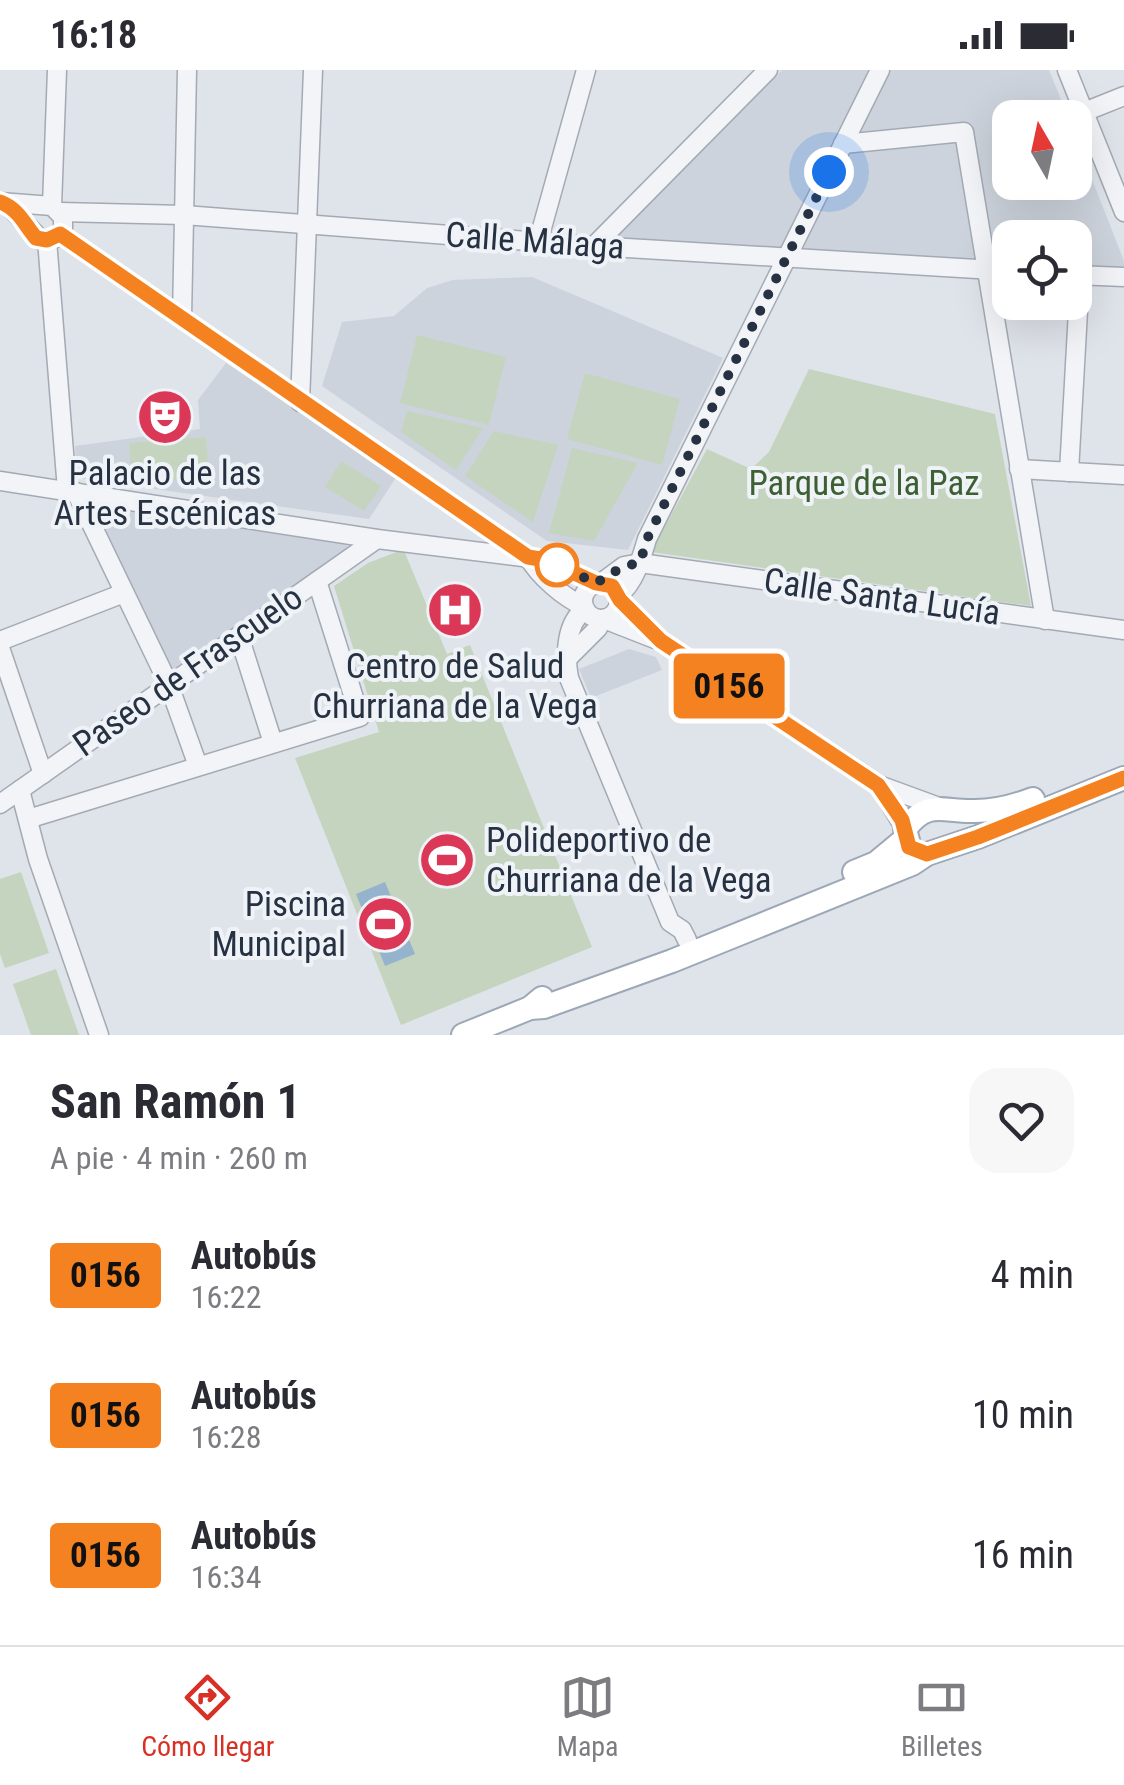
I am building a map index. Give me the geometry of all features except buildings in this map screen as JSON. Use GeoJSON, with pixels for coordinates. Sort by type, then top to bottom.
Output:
{"type":"FeatureCollection","features":[{"type":"Feature","properties":{"kind":"main road"},"geometry":{"type":"LineString","coordinates":[[965,828],[1124,763]]}},
{"type":"Feature","properties":{"kind":"main road"},"geometry":{"type":"LineString","coordinates":[[530,1008],[541,999],[914,844],[1015,814],[1035,814],[1124,778]]}},
{"type":"Feature","properties":{"kind":"main road"},"geometry":{"type":"LineString","coordinates":[[462,1035],[672,961],[912,864],[924,812],[939,808],[965,828]]}},
{"type":"Feature","properties":{"kind":"street"},"geometry":{"type":"LineString","coordinates":[[56,70],[45,212],[36,238],[53,237],[182,317],[528,557],[534,568],[573,601],[626,630],[661,641]]}},
{"type":"Feature","properties":{"kind":"street"},"geometry":{"type":"LineString","coordinates":[[182,317],[187,70]]}},
{"type":"Feature","properties":{"kind":"street"},"geometry":{"type":"LineString","coordinates":[[300,402],[314,70]]}},
{"type":"Feature","properties":{"kind":"street"},"geometry":{"type":"LineString","coordinates":[[538,242],[586,70]]}},
{"type":"Feature","properties":{"kind":"street"},"geometry":{"type":"LineString","coordinates":[[594,246],[768,70]]}},
{"type":"Feature","properties":{"kind":"street"},"geometry":{"type":"LineString","coordinates":[[687,940],[682,930],[670,922],[573,686],[566,661],[575,616],[618,608],[619,597],[640,563],[647,539],[880,70]]}},
{"type":"Feature","properties":{"kind":"street"},"geometry":{"type":"LineString","coordinates":[[1067,70],[1079,100]]}},
{"type":"Feature","properties":{"kind":"street"},"geometry":{"type":"LineString","coordinates":[[1092,109],[1124,96]]}},
{"type":"Feature","properties":{"kind":"street"},"geometry":{"type":"LineString","coordinates":[[1092,128],[1119,183],[1124,212]]}},
{"type":"Feature","properties":{"kind":"street"},"geometry":{"type":"LineString","coordinates":[[843,144],[964,132],[1044,620]]}},
{"type":"Feature","properties":{"kind":"street","name":"Calle Málaga"},"geometry":{"type":"LineString","coordinates":[[4,203],[45,212],[184,215],[594,246],[992,270]]}},
{"type":"Feature","properties":{"kind":"street"},"geometry":{"type":"LineString","coordinates":[[45,212],[64,223],[53,237],[72,491],[169,685],[198,766]]}},
{"type":"Feature","properties":{"kind":"street"},"geometry":{"type":"LineString","coordinates":[[1092,276],[1124,277]]}},
{"type":"Feature","properties":{"kind":"street"},"geometry":{"type":"LineString","coordinates":[[1069,472],[1076,320]]}},
{"type":"Feature","properties":{"kind":"street"},"geometry":{"type":"LineString","coordinates":[[1019,468],[1124,475]]}},
{"type":"Feature","properties":{"kind":"street"},"geometry":{"type":"LineString","coordinates":[[0,481],[377,539],[546,560],[612,586],[661,641],[878,785],[939,808]]}},
{"type":"Feature","properties":{"kind":"street","name":"Paseo de Frascuelo"},"geometry":{"type":"LineString","coordinates":[[0,804],[377,539]]}},
{"type":"Feature","properties":{"kind":"street"},"geometry":{"type":"LineString","coordinates":[[593,613],[585,592],[624,566],[640,563]]}},
{"type":"Feature","properties":{"kind":"street","name":"Calle Santa Lucía"},"geometry":{"type":"LineString","coordinates":[[640,563],[1124,630]]}},
{"type":"Feature","properties":{"kind":"street"},"geometry":{"type":"LineString","coordinates":[[28,819],[360,717],[317,581]]}},
{"type":"Feature","properties":{"kind":"street"},"geometry":{"type":"LineString","coordinates":[[43,774],[0,644],[124,593]]}},
{"type":"Feature","properties":{"kind":"street"},"geometry":{"type":"LineString","coordinates":[[239,636],[273,744]]}},
{"type":"Feature","properties":{"kind":"street"},"geometry":{"type":"LineString","coordinates":[[878,785],[914,844]]}},
{"type":"Feature","properties":{"kind":"street"},"geometry":{"type":"LineString","coordinates":[[20,790],[99,1035]]}},
{"type":"Feature","properties":{"kind":"shaded area"},"geometry":{"type":"Polygon","coordinates":[[[782,70],[1049,70],[1061,100],[992,100],[992,200],[1092,200],[1092,179],[1124,268],[1092,267],[1092,220],[992,220],[992,261],[618,238],[616,229],[782,70]]]}},
{"type":"Feature","properties":{"kind":"shaded area"},"geometry":{"type":"Polygon","coordinates":[[[532,277],[723,358],[628,550],[547,541],[322,386],[342,322],[394,316],[427,288],[453,280],[532,277]]]}},
{"type":"Feature","properties":{"kind":"shaded area"},"geometry":{"type":"Polygon","coordinates":[[[226,363],[397,476],[369,519],[77,478],[75,446],[200,429],[198,400],[226,363]]]}},
{"type":"Feature","properties":{"kind":"shaded area"},"geometry":{"type":"Polygon","coordinates":[[[105,507],[346,544],[349,549],[172,671],[96,518],[105,507]]]}},
{"type":"Feature","properties":{"kind":"shaded area"},"geometry":{"type":"Polygon","coordinates":[[[629,649],[656,657],[662,670],[591,698],[579,669],[629,649]]]}},
{"type":"Feature","properties":{"kind":"green space"},"geometry":{"type":"Polygon","coordinates":[[[417,335],[506,357],[489,425],[400,403],[417,335]]]}},
{"type":"Feature","properties":{"kind":"green space","name":"Parque de la Paz"},"geometry":{"type":"Polygon","coordinates":[[[809,369],[995,414],[1031,606],[651,552],[707,449],[751,469],[769,452],[809,369]]]}},
{"type":"Feature","properties":{"kind":"green space"},"geometry":{"type":"Polygon","coordinates":[[[585,373],[680,399],[662,465],[567,439],[585,373]]]}},
{"type":"Feature","properties":{"kind":"green space"},"geometry":{"type":"Polygon","coordinates":[[[407,411],[483,428],[456,470],[401,432],[407,411]]]}},
{"type":"Feature","properties":{"kind":"green space"},"geometry":{"type":"Polygon","coordinates":[[[494,431],[558,445],[533,522],[465,476],[494,431]]]}},
{"type":"Feature","properties":{"kind":"green space"},"geometry":{"type":"Polygon","coordinates":[[[206,437],[209,477],[132,483],[129,443],[206,437]]]}},
{"type":"Feature","properties":{"kind":"green space"},"geometry":{"type":"Polygon","coordinates":[[[572,448],[638,463],[594,541],[549,533],[572,448]]]}},
{"type":"Feature","properties":{"kind":"green space"},"geometry":{"type":"Polygon","coordinates":[[[341,461],[381,486],[364,511],[325,487],[341,461]]]}},
{"type":"Feature","properties":{"kind":"green space","name":"Polideportivo de Churriana de la Vega"},"geometry":{"type":"Polygon","coordinates":[[[399,551],[405,553],[447,654],[470,645],[592,947],[401,1025],[295,758],[379,732],[334,586],[368,563],[399,551]]]}},
{"type":"Feature","properties":{"kind":"green space"},"geometry":{"type":"Polygon","coordinates":[[[21,872],[49,953],[5,968],[0,954],[0,879],[21,872]]]}},
{"type":"Feature","properties":{"kind":"green space"},"geometry":{"type":"Polygon","coordinates":[[[56,969],[79,1035],[31,1035],[13,984],[56,969]]]}},
{"type":"Feature","properties":{"kind":"water","name":"Piscina Municipal"},"geometry":{"type":"Polygon","coordinates":[[[385,882],[415,954],[385,966],[356,894],[385,882]]]}},
{"type":"Feature","properties":{"kind":"bus line","name":"0156"},"geometry":{"type":"LineString","coordinates":[[0,202],[28,224],[36,238],[52,240],[60,234],[528,557],[546,560],[596,583],[612,586],[620,600],[661,641],[878,785],[902,820],[909,847],[918,852],[927,854],[978,837],[1124,778]]}},
{"type":"Feature","properties":{"kind":"place","name":"Palacio de las Artes Escénicas"},"geometry":{"type":"Point","coordinates":[165,417]}},
{"type":"Feature","properties":{"kind":"place","name":"Centro de Salud Churriana de la Vega"},"geometry":{"type":"Point","coordinates":[455,610]}},
{"type":"Feature","properties":{"kind":"place","name":"Polideportivo de Churriana de la Vega"},"geometry":{"type":"Point","coordinates":[447,860]}},
{"type":"Feature","properties":{"kind":"place","name":"Piscina Municipal"},"geometry":{"type":"Point","coordinates":[385,924]}},
{"type":"Feature","properties":{"kind":"route"},"geometry":{"type":"LineString","coordinates":[[557,565],[546,560],[600,583],[624,566],[640,563],[647,539],[829,172]]}}]}
